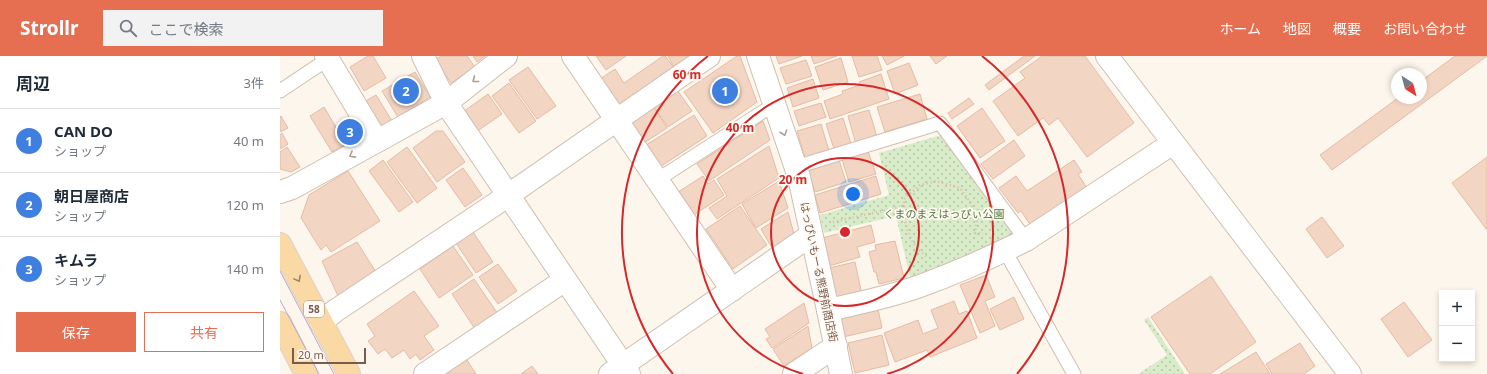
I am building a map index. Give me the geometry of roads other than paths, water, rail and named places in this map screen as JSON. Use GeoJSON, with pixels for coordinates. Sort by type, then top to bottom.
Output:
{"type":"FeatureCollection","features":[{"type":"Feature","properties":{"kind":"main road","name":"58"},"geometry":{"type":"LineString","coordinates":[[280,244],[349,374]]}},
{"type":"Feature","properties":{"kind":"main road"},"geometry":{"type":"LineString","coordinates":[[280,323],[285,345],[306,374]]}},
{"type":"Feature","properties":{"kind":"street"},"geometry":{"type":"LineString","coordinates":[[424,56],[446,103],[565,280],[620,371],[732,290],[810,231]]}},
{"type":"Feature","properties":{"kind":"street"},"geometry":{"type":"LineString","coordinates":[[280,192],[292,188],[446,103],[506,56]]}},
{"type":"Feature","properties":{"kind":"street"},"geometry":{"type":"LineString","coordinates":[[572,56],[732,290]]}},
{"type":"Feature","properties":{"kind":"street"},"geometry":{"type":"LineString","coordinates":[[321,322],[709,56]]}},
{"type":"Feature","properties":{"kind":"street","name":"はっぴいもーる熊野前商店街"},"geometry":{"type":"LineString","coordinates":[[758,56],[796,168],[841,374]]}},
{"type":"Feature","properties":{"kind":"street"},"geometry":{"type":"LineString","coordinates":[[1106,56],[1350,374]]}},
{"type":"Feature","properties":{"kind":"street"},"geometry":{"type":"LineString","coordinates":[[327,58],[377,141]]}},
{"type":"Feature","properties":{"kind":"street"},"geometry":{"type":"LineString","coordinates":[[828,310],[876,299],[919,286],[1005,251],[1026,240],[1173,143]]}},
{"type":"Feature","properties":{"kind":"street"},"geometry":{"type":"LineString","coordinates":[[425,374],[565,280]]}},
{"type":"Feature","properties":{"kind":"street"},"geometry":{"type":"LineString","coordinates":[[794,374],[836,346]]}},
{"type":"Feature","properties":{"kind":"lane"},"geometry":{"type":"LineString","coordinates":[[280,91],[327,58]]}},
{"type":"Feature","properties":{"kind":"lane"},"geometry":{"type":"LineString","coordinates":[[658,180],[774,104]]}},
{"type":"Feature","properties":{"kind":"lane"},"geometry":{"type":"LineString","coordinates":[[796,168],[940,124],[1026,240]]}},
{"type":"Feature","properties":{"kind":"lane"},"geometry":{"type":"LineString","coordinates":[[1005,251],[1074,374]]}},
{"type":"Feature","properties":{"kind":"tram line"},"geometry":{"type":"LineString","coordinates":[[280,271],[334,374]]}},
{"type":"Feature","properties":{"kind":"tram line"},"geometry":{"type":"LineString","coordinates":[[280,300],[319,374]]}},
{"type":"Feature","properties":{"kind":"place","name":"朝日屋商店"},"geometry":{"type":"Point","coordinates":[406,91]}},
{"type":"Feature","properties":{"kind":"place","name":"CAN DO"},"geometry":{"type":"Point","coordinates":[725,91]}},
{"type":"Feature","properties":{"kind":"place","name":"キムラ"},"geometry":{"type":"Point","coordinates":[350,132]}},
{"type":"Feature","properties":{"kind":"park label","name":"くまのまえはっぴぃ公園"},"geometry":{"type":"Point","coordinates":[944,214]}}]}
